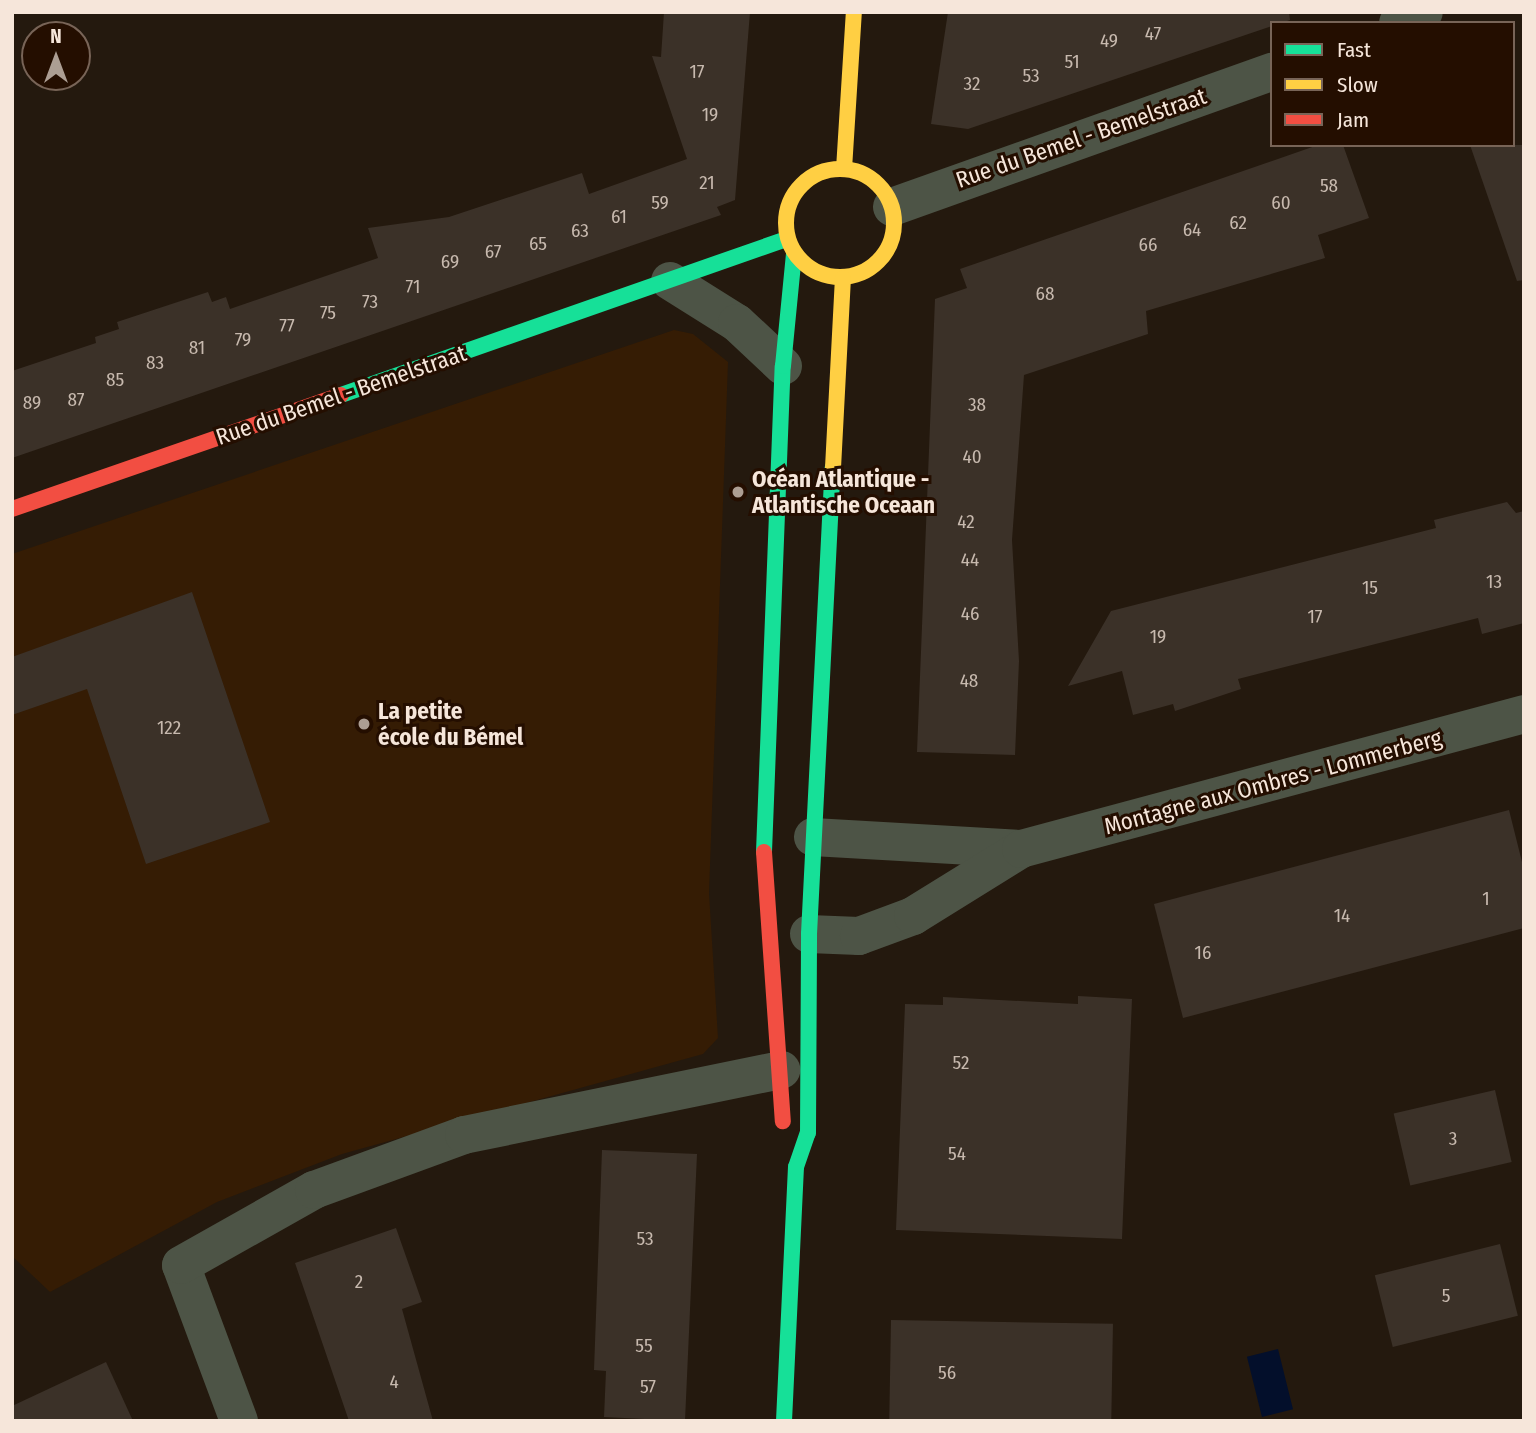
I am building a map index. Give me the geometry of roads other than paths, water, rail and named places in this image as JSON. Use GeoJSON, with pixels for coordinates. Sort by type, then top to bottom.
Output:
{"type":"FeatureCollection","features":[{"type":"Feature","properties":{"kind":"street"},"geometry":{"type":"LineString","coordinates":[[844,169],[854,12]]}},
{"type":"Feature","properties":{"kind":"street"},"geometry":{"type":"LineString","coordinates":[[1403,21],[1424,12]]}},
{"type":"Feature","properties":{"kind":"street","name":"Rue du Bemel - Bemelstraat"},"geometry":{"type":"LineString","coordinates":[[892,206],[1270,73]]}},
{"type":"Feature","properties":{"kind":"street"},"geometry":{"type":"LineString","coordinates":[[844,169],[874,180],[892,206],[894,227],[884,254],[862,273],[843,278],[824,276],[794,254],[787,239],[791,197],[823,171],[844,169]]}},
{"type":"Feature","properties":{"kind":"street","name":"Rue du Bemel - Bemelstraat"},"geometry":{"type":"LineString","coordinates":[[12,509],[787,239]]}},
{"type":"Feature","properties":{"kind":"street"},"geometry":{"type":"LineString","coordinates":[[794,254],[783,366],[763,883],[781,1069],[784,1135],[796,1167]]}},
{"type":"Feature","properties":{"kind":"street"},"geometry":{"type":"LineString","coordinates":[[784,1421],[796,1167],[808,1133],[809,934],[797,853],[843,278]]}},
{"type":"Feature","properties":{"kind":"street"},"geometry":{"type":"LineString","coordinates":[[670,281],[737,323],[783,366]]}},
{"type":"Feature","properties":{"kind":"street","name":"Montagne aux Ombres - Lommerberg"},"geometry":{"type":"LineString","coordinates":[[797,853],[1021,849],[1524,714]]}},
{"type":"Feature","properties":{"kind":"street","name":"Montagne aux Ombres - Lommerberg"},"geometry":{"type":"LineString","coordinates":[[809,934],[859,936],[913,916],[1021,849]]}},
{"type":"Feature","properties":{"kind":"street"},"geometry":{"type":"LineString","coordinates":[[763,883],[797,853]]}},
{"type":"Feature","properties":{"kind":"street"},"geometry":{"type":"LineString","coordinates":[[763,883],[809,934]]}},
{"type":"Feature","properties":{"kind":"street"},"geometry":{"type":"LineString","coordinates":[[239,1421],[181,1265],[314,1190],[464,1135],[781,1069]]}},
{"type":"Feature","properties":{"kind":"water"},"geometry":{"type":"Polygon","coordinates":[[[1278,1349],[1293,1409],[1262,1417],[1247,1357],[1278,1349]]]}},
{"type":"Feature","properties":{"kind":"place","name":"Océan Atlantique - Atlantische Oceaan"},"geometry":{"type":"Point","coordinates":[738,492]}},
{"type":"Feature","properties":{"kind":"place","name":"La petite école du Bémel"},"geometry":{"type":"Point","coordinates":[364,724]}}]}
